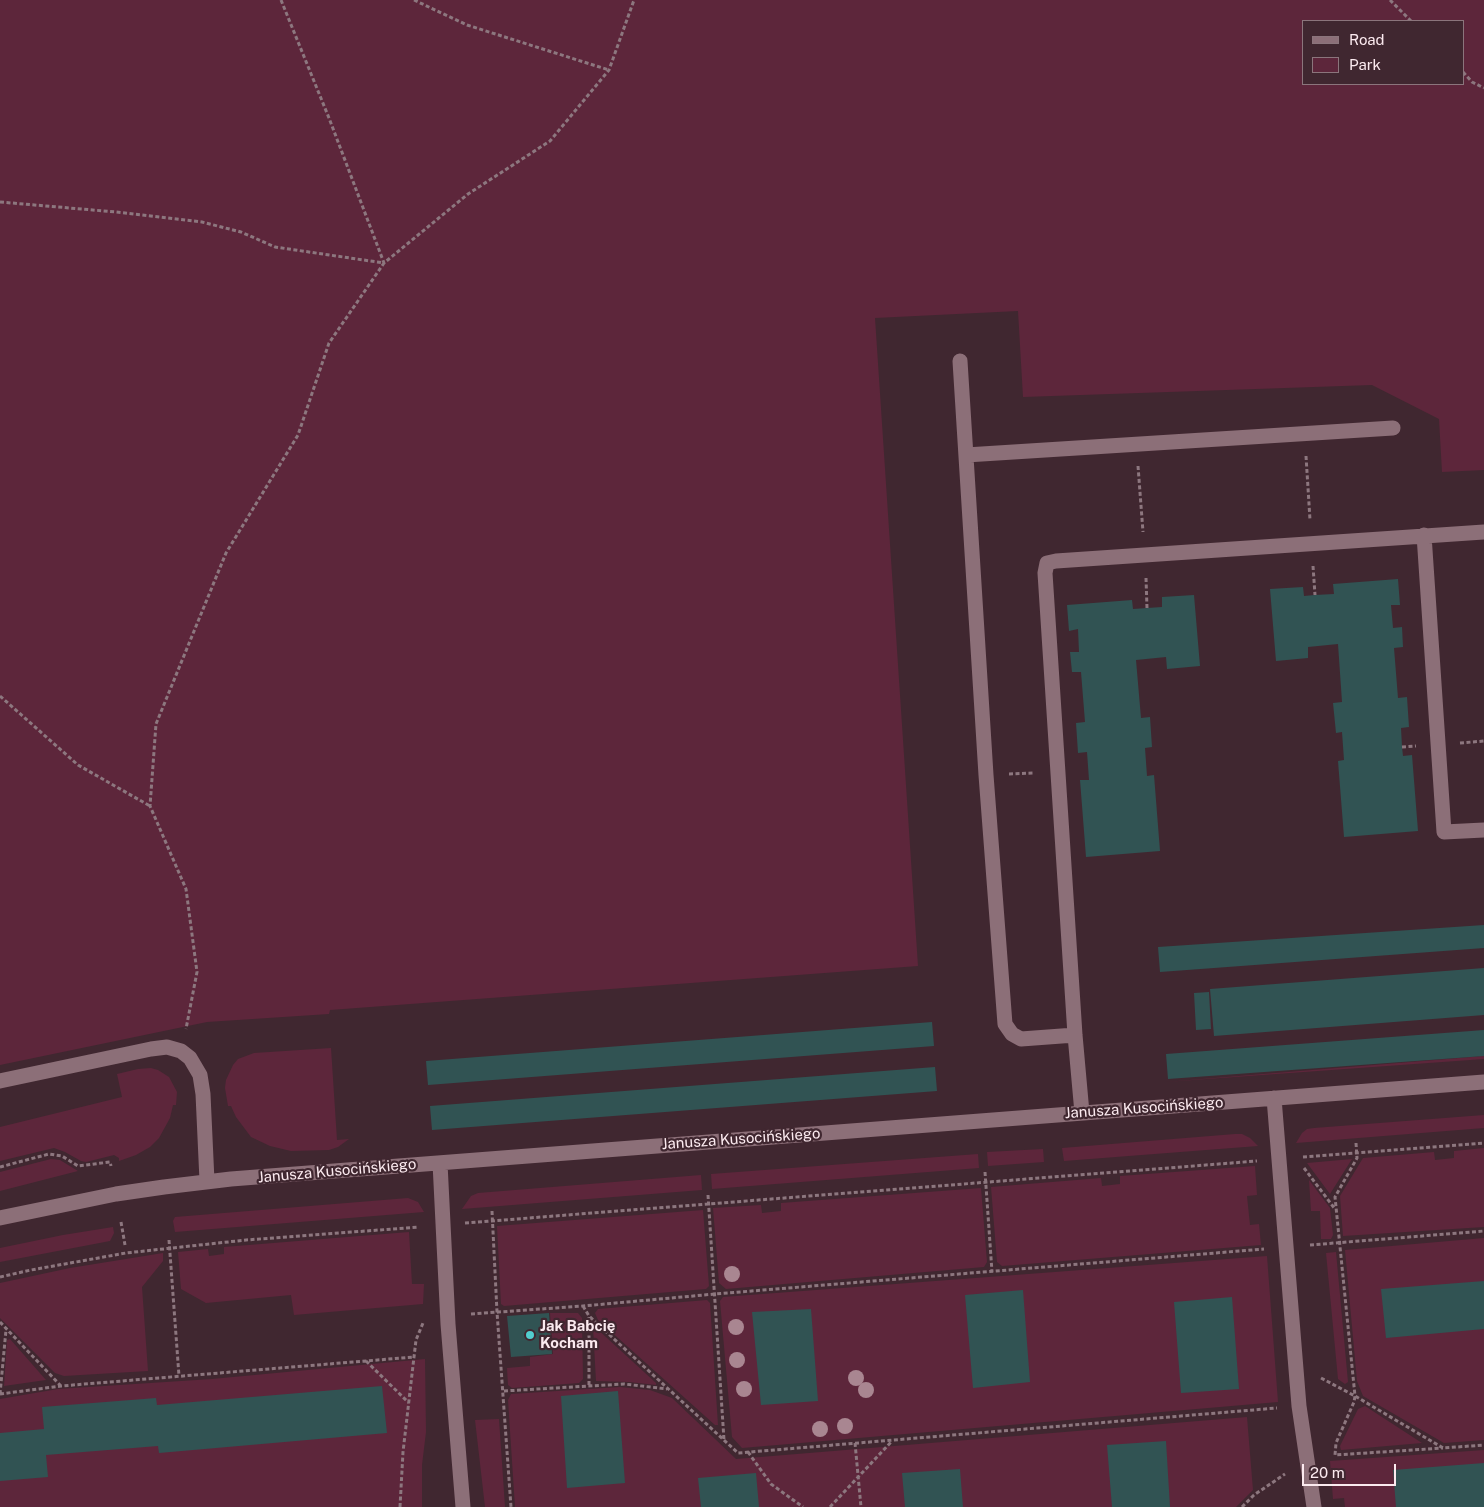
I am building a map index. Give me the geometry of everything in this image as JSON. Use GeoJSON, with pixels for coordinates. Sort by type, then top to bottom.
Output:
{"type":"FeatureCollection","features":[{"type":"Feature","properties":{"kind":"street"},"geometry":{"type":"LineString","coordinates":[[960,361],[986,776],[1005,1024],[1012,1034],[1022,1039],[1075,1035]]}},
{"type":"Feature","properties":{"kind":"street"},"geometry":{"type":"LineString","coordinates":[[966,455],[1393,428]]}},
{"type":"Feature","properties":{"kind":"street"},"geometry":{"type":"LineString","coordinates":[[1082,1113],[1075,1035],[1045,573],[1047,564],[1056,561],[1484,532]]}},
{"type":"Feature","properties":{"kind":"street"},"geometry":{"type":"LineString","coordinates":[[1424,536],[1444,832],[1484,830]]}},
{"type":"Feature","properties":{"kind":"street"},"geometry":{"type":"LineString","coordinates":[[0,1081],[151,1049],[167,1047],[181,1051],[195,1065],[200,1075],[203,1094],[207,1181]]}},
{"type":"Feature","properties":{"kind":"street","name":"Janusza Kusocińskiego"},"geometry":{"type":"LineString","coordinates":[[0,1218],[116,1194],[207,1181],[1484,1082]]}},
{"type":"Feature","properties":{"kind":"street"},"geometry":{"type":"LineString","coordinates":[[1274,1098],[1299,1406],[1314,1507]]}},
{"type":"Feature","properties":{"kind":"street"},"geometry":{"type":"LineString","coordinates":[[440,1163],[448,1324],[463,1507]]}},
{"type":"Feature","properties":{"kind":"path"},"geometry":{"type":"LineString","coordinates":[[280,0],[329,118],[384,263]]}},
{"type":"Feature","properties":{"kind":"path"},"geometry":{"type":"LineString","coordinates":[[414,0],[468,26],[609,70]]}},
{"type":"Feature","properties":{"kind":"path"},"geometry":{"type":"LineString","coordinates":[[181,1051],[197,972],[186,889],[150,806],[156,724],[226,553],[298,435],[328,343],[384,263],[468,194],[550,141],[609,70],[634,0]]}},
{"type":"Feature","properties":{"kind":"path"},"geometry":{"type":"LineString","coordinates":[[1390,0],[1410,20]]}},
{"type":"Feature","properties":{"kind":"path"},"geometry":{"type":"LineString","coordinates":[[1464,73],[1472,82],[1484,88]]}},
{"type":"Feature","properties":{"kind":"path"},"geometry":{"type":"LineString","coordinates":[[0,202],[202,222],[242,232],[275,247],[384,263]]}},
{"type":"Feature","properties":{"kind":"path"},"geometry":{"type":"LineString","coordinates":[[1304,433],[1315,595]]}},
{"type":"Feature","properties":{"kind":"path"},"geometry":{"type":"LineString","coordinates":[[1137,445],[1148,608]]}},
{"type":"Feature","properties":{"kind":"path"},"geometry":{"type":"LineString","coordinates":[[0,696],[78,765],[150,806]]}},
{"type":"Feature","properties":{"kind":"path"},"geometry":{"type":"LineString","coordinates":[[1356,1143],[1357,1158],[1335,1197],[1355,1396],[1336,1443],[1335,1455],[1484,1445]]}},
{"type":"Feature","properties":{"kind":"path"},"geometry":{"type":"LineString","coordinates":[[1336,1209],[1301,1164],[1300,1158],[1484,1143]]}},
{"type":"Feature","properties":{"kind":"path"},"geometry":{"type":"LineString","coordinates":[[0,1167],[50,1154],[62,1156],[78,1166],[110,1162],[111,1166]]}},
{"type":"Feature","properties":{"kind":"path"},"geometry":{"type":"LineString","coordinates":[[0,1277],[126,1253],[246,1240],[1280,1159]]}},
{"type":"Feature","properties":{"kind":"path"},"geometry":{"type":"LineString","coordinates":[[985,1172],[992,1272]]}},
{"type":"Feature","properties":{"kind":"path"},"geometry":{"type":"LineString","coordinates":[[708,1195],[724,1441]]}},
{"type":"Feature","properties":{"kind":"path"},"geometry":{"type":"LineString","coordinates":[[492,1211],[511,1507]]}},
{"type":"Feature","properties":{"kind":"path"},"geometry":{"type":"LineString","coordinates":[[121,1222],[125,1245]]}},
{"type":"Feature","properties":{"kind":"path"},"geometry":{"type":"LineString","coordinates":[[497,1312],[1484,1231]]}},
{"type":"Feature","properties":{"kind":"path"},"geometry":{"type":"LineString","coordinates":[[169,1240],[179,1376]]}},
{"type":"Feature","properties":{"kind":"path"},"geometry":{"type":"LineString","coordinates":[[583,1306],[589,1316],[738,1453],[1299,1406]]}},
{"type":"Feature","properties":{"kind":"path"},"geometry":{"type":"LineString","coordinates":[[589,1316],[589,1385]]}},
{"type":"Feature","properties":{"kind":"path"},"geometry":{"type":"LineString","coordinates":[[0,1322],[60,1386]]}},
{"type":"Feature","properties":{"kind":"path"},"geometry":{"type":"LineString","coordinates":[[6,1329],[0,1394],[60,1386],[414,1357],[403,1452],[400,1507]]}},
{"type":"Feature","properties":{"kind":"path"},"geometry":{"type":"LineString","coordinates":[[366,1361],[409,1403]]}},
{"type":"Feature","properties":{"kind":"path"},"geometry":{"type":"LineString","coordinates":[[1296,1365],[1355,1396],[1443,1448]]}},
{"type":"Feature","properties":{"kind":"path"},"geometry":{"type":"LineString","coordinates":[[504,1391],[624,1384],[667,1389]]}},
{"type":"Feature","properties":{"kind":"path"},"geometry":{"type":"LineString","coordinates":[[830,1507],[892,1440]]}},
{"type":"Feature","properties":{"kind":"path"},"geometry":{"type":"LineString","coordinates":[[855,1443],[861,1507]]}},
{"type":"Feature","properties":{"kind":"path"},"geometry":{"type":"LineString","coordinates":[[748,1452],[771,1484],[803,1507]]}},
{"type":"Feature","properties":{"kind":"green space"},"geometry":{"type":"Polygon","coordinates":[[[0,0],[1484,0],[1484,470],[1442,472],[1439,419],[1372,385],[1023,397],[1018,311],[875,318],[918,966],[330,1010],[329,1014],[207,1022],[0,1065],[0,0]]]}},
{"type":"Feature","properties":{"kind":"green space"},"geometry":{"type":"Polygon","coordinates":[[[331,1048],[337,1140],[349,1139],[338,1147],[329,1150],[291,1151],[270,1146],[251,1137],[236,1117],[231,1106],[228,1106],[225,1088],[226,1080],[238,1059],[254,1053],[331,1048]]]}},
{"type":"Feature","properties":{"kind":"green space"},"geometry":{"type":"Polygon","coordinates":[[[1484,1056],[1484,1059],[1165,1082],[1484,1056]]]}},
{"type":"Feature","properties":{"kind":"green space"},"geometry":{"type":"Polygon","coordinates":[[[151,1068],[169,1077],[177,1092],[176,1105],[173,1105],[170,1118],[159,1138],[150,1147],[136,1155],[119,1161],[119,1158],[114,1155],[86,1162],[81,1161],[54,1148],[0,1161],[0,1127],[122,1097],[117,1074],[151,1068]]]}},
{"type":"Feature","properties":{"kind":"green space"},"geometry":{"type":"Polygon","coordinates":[[[1484,1115],[1484,1128],[1296,1143],[1307,1129],[1484,1115]]]}},
{"type":"Feature","properties":{"kind":"green space"},"geometry":{"type":"Polygon","coordinates":[[[1242,1134],[1250,1138],[1258,1146],[1064,1161],[1062,1148],[1242,1134]]]}},
{"type":"Feature","properties":{"kind":"green space"},"geometry":{"type":"Polygon","coordinates":[[[1484,1148],[1484,1227],[1343,1236],[1340,1196],[1363,1158],[1434,1152],[1435,1160],[1454,1158],[1454,1151],[1484,1148]]]}},
{"type":"Feature","properties":{"kind":"green space"},"geometry":{"type":"Polygon","coordinates":[[[1043,1149],[1044,1162],[988,1166],[987,1152],[1043,1149]]]}},
{"type":"Feature","properties":{"kind":"green space"},"geometry":{"type":"Polygon","coordinates":[[[978,1154],[979,1168],[712,1189],[711,1174],[978,1154]]]}},
{"type":"Feature","properties":{"kind":"green space"},"geometry":{"type":"Polygon","coordinates":[[[51,1159],[60,1160],[78,1171],[0,1191],[0,1172],[51,1159]]]}},
{"type":"Feature","properties":{"kind":"green space"},"geometry":{"type":"Polygon","coordinates":[[[1352,1159],[1330,1194],[1307,1163],[1352,1159]]]}},
{"type":"Feature","properties":{"kind":"green space"},"geometry":{"type":"Polygon","coordinates":[[[1255,1166],[1257,1195],[1247,1196],[1250,1225],[1259,1224],[1261,1245],[1002,1266],[997,1262],[991,1187],[1101,1178],[1102,1186],[1120,1184],[1120,1176],[1255,1166]]]}},
{"type":"Feature","properties":{"kind":"green space"},"geometry":{"type":"Polygon","coordinates":[[[701,1175],[702,1190],[462,1209],[471,1196],[478,1193],[701,1175]]]}},
{"type":"Feature","properties":{"kind":"green space"},"geometry":{"type":"Polygon","coordinates":[[[1309,1180],[1330,1208],[1333,1235],[1331,1239],[1321,1239],[1320,1211],[1311,1211],[1309,1180]]]}},
{"type":"Feature","properties":{"kind":"green space"},"geometry":{"type":"Polygon","coordinates":[[[981,1188],[987,1262],[984,1267],[726,1289],[719,1283],[713,1208],[761,1205],[762,1213],[781,1211],[781,1203],[981,1188]]]}},
{"type":"Feature","properties":{"kind":"green space"},"geometry":{"type":"Polygon","coordinates":[[[408,1198],[418,1202],[424,1212],[175,1232],[173,1221],[175,1217],[408,1198]]]}},
{"type":"Feature","properties":{"kind":"green space"},"geometry":{"type":"Polygon","coordinates":[[[703,1210],[709,1286],[706,1289],[504,1306],[501,1304],[497,1226],[703,1210]]]}},
{"type":"Feature","properties":{"kind":"green space"},"geometry":{"type":"Polygon","coordinates":[[[113,1227],[114,1233],[110,1241],[0,1262],[0,1248],[113,1227]]]}},
{"type":"Feature","properties":{"kind":"green space"},"geometry":{"type":"Polygon","coordinates":[[[409,1232],[412,1284],[424,1284],[423,1304],[294,1315],[291,1295],[206,1303],[181,1289],[178,1252],[208,1249],[209,1256],[224,1254],[224,1247],[409,1232]]]}},
{"type":"Feature","properties":{"kind":"green space"},"geometry":{"type":"Polygon","coordinates":[[[1484,1238],[1484,1440],[1444,1443],[1363,1396],[1357,1381],[1345,1250],[1484,1238]]]}},
{"type":"Feature","properties":{"kind":"green space"},"geometry":{"type":"Polygon","coordinates":[[[1336,1252],[1348,1382],[1345,1384],[1338,1379],[1326,1253],[1336,1252]]]}},
{"type":"Feature","properties":{"kind":"green space"},"geometry":{"type":"Polygon","coordinates":[[[163,1253],[163,1261],[142,1287],[148,1371],[64,1376],[55,1373],[0,1318],[0,1283],[70,1268],[163,1253]]]}},
{"type":"Feature","properties":{"kind":"green space"},"geometry":{"type":"Polygon","coordinates":[[[1267,1256],[1278,1402],[742,1448],[732,1437],[720,1301],[723,1297],[1267,1256]]]}},
{"type":"Feature","properties":{"kind":"green space"},"geometry":{"type":"Polygon","coordinates":[[[707,1300],[710,1303],[718,1425],[715,1425],[598,1320],[595,1313],[598,1309],[707,1300]]]}},
{"type":"Feature","properties":{"kind":"green space"},"geometry":{"type":"Polygon","coordinates":[[[550,1313],[578,1313],[582,1318],[583,1379],[579,1383],[512,1388],[508,1385],[507,1368],[530,1366],[530,1357],[553,1354],[550,1313]]]}},
{"type":"Feature","properties":{"kind":"green space"},"geometry":{"type":"Polygon","coordinates":[[[593,1327],[656,1383],[656,1385],[596,1381],[593,1327]]]}},
{"type":"Feature","properties":{"kind":"green space"},"geometry":{"type":"Polygon","coordinates":[[[10,1339],[46,1380],[4,1386],[7,1340],[10,1339]]]}},
{"type":"Feature","properties":{"kind":"green space"},"geometry":{"type":"Polygon","coordinates":[[[425,1359],[426,1432],[422,1465],[422,1507],[0,1507],[0,1399],[58,1389],[212,1379],[425,1359]]]}},
{"type":"Feature","properties":{"kind":"green space"},"geometry":{"type":"Polygon","coordinates":[[[620,1387],[650,1390],[672,1398],[736,1459],[1247,1417],[1253,1490],[1236,1507],[515,1507],[508,1400],[511,1394],[620,1387]]]}},
{"type":"Feature","properties":{"kind":"green space"},"geometry":{"type":"Polygon","coordinates":[[[1365,1406],[1422,1443],[1341,1450],[1340,1446],[1358,1409],[1365,1406]]]}},
{"type":"Feature","properties":{"kind":"green space"},"geometry":{"type":"Polygon","coordinates":[[[499,1419],[505,1507],[485,1507],[475,1420],[499,1419]]]}},
{"type":"Feature","properties":{"kind":"green space"},"geometry":{"type":"Polygon","coordinates":[[[1484,1450],[1484,1507],[1345,1507],[1344,1498],[1333,1499],[1330,1461],[1484,1450]]]}},
{"type":"Feature","properties":{"kind":"building"},"geometry":{"type":"Polygon","coordinates":[[[1398,579],[1400,605],[1391,605],[1393,628],[1402,627],[1403,647],[1394,648],[1398,698],[1407,697],[1409,727],[1401,728],[1402,747],[1403,756],[1412,755],[1418,831],[1344,837],[1338,761],[1344,760],[1342,732],[1336,733],[1333,703],[1342,702],[1338,644],[1308,647],[1308,658],[1276,661],[1270,589],[1303,587],[1304,596],[1334,594],[1333,584],[1398,579]]]}},
{"type":"Feature","properties":{"kind":"building"},"geometry":{"type":"Polygon","coordinates":[[[1194,595],[1200,666],[1167,669],[1166,657],[1136,660],[1141,718],[1150,717],[1152,747],[1145,748],[1147,776],[1154,775],[1160,851],[1086,857],[1080,780],[1089,780],[1087,752],[1078,753],[1076,723],[1085,722],[1081,672],[1072,672],[1070,652],[1079,652],[1078,629],[1069,631],[1067,605],[1132,600],[1133,609],[1162,607],[1162,597],[1194,595]]]}},
{"type":"Feature","properties":{"kind":"building"},"geometry":{"type":"Polygon","coordinates":[[[1484,925],[1484,948],[1160,972],[1158,947],[1484,925]]]}},
{"type":"Feature","properties":{"kind":"building"},"geometry":{"type":"Polygon","coordinates":[[[1484,968],[1484,1015],[1214,1036],[1210,989],[1484,968]]]}},
{"type":"Feature","properties":{"kind":"building"},"geometry":{"type":"Polygon","coordinates":[[[1209,992],[1211,1029],[1196,1030],[1194,993],[1209,992]]]}},
{"type":"Feature","properties":{"kind":"building"},"geometry":{"type":"Polygon","coordinates":[[[932,1022],[934,1046],[428,1085],[426,1061],[932,1022]]]}},
{"type":"Feature","properties":{"kind":"building"},"geometry":{"type":"Polygon","coordinates":[[[1484,1030],[1484,1056],[1168,1079],[1166,1054],[1484,1030]]]}},
{"type":"Feature","properties":{"kind":"building"},"geometry":{"type":"Polygon","coordinates":[[[935,1067],[937,1091],[432,1130],[430,1106],[935,1067]]]}},
{"type":"Feature","properties":{"kind":"building"},"geometry":{"type":"Polygon","coordinates":[[[1484,1281],[1484,1329],[1386,1338],[1381,1289],[1484,1281]]]}},
{"type":"Feature","properties":{"kind":"building"},"geometry":{"type":"Polygon","coordinates":[[[1023,1290],[1030,1382],[973,1388],[965,1295],[1023,1290]]]}},
{"type":"Feature","properties":{"kind":"building"},"geometry":{"type":"Polygon","coordinates":[[[1232,1297],[1239,1389],[1181,1393],[1174,1302],[1232,1297]]]}},
{"type":"Feature","properties":{"kind":"building"},"geometry":{"type":"Polygon","coordinates":[[[811,1309],[818,1401],[761,1405],[752,1312],[811,1309]]]}},
{"type":"Feature","properties":{"kind":"building","name":"Jak Babcię Kocham"},"geometry":{"type":"Polygon","coordinates":[[[549,1313],[552,1354],[511,1357],[507,1316],[549,1313]]]}},
{"type":"Feature","properties":{"kind":"building"},"geometry":{"type":"Polygon","coordinates":[[[382,1386],[387,1433],[159,1453],[158,1446],[46,1455],[48,1477],[0,1481],[0,1433],[44,1429],[42,1407],[156,1398],[157,1405],[382,1386]]]}},
{"type":"Feature","properties":{"kind":"building"},"geometry":{"type":"Polygon","coordinates":[[[618,1391],[625,1483],[567,1488],[561,1396],[618,1391]]]}},
{"type":"Feature","properties":{"kind":"building"},"geometry":{"type":"Polygon","coordinates":[[[1166,1441],[1170,1507],[1112,1507],[1107,1445],[1166,1441]]]}},
{"type":"Feature","properties":{"kind":"building"},"geometry":{"type":"Polygon","coordinates":[[[1484,1463],[1484,1507],[1396,1507],[1393,1470],[1484,1463]]]}},
{"type":"Feature","properties":{"kind":"building"},"geometry":{"type":"Polygon","coordinates":[[[960,1469],[963,1507],[905,1507],[902,1473],[960,1469]]]}},
{"type":"Feature","properties":{"kind":"building"},"geometry":{"type":"Polygon","coordinates":[[[756,1473],[759,1507],[701,1507],[698,1478],[756,1473]]]}},
{"type":"Feature","properties":{"kind":"place","name":"Jak Babcię Kocham"},"geometry":{"type":"Point","coordinates":[530,1335]}}]}
